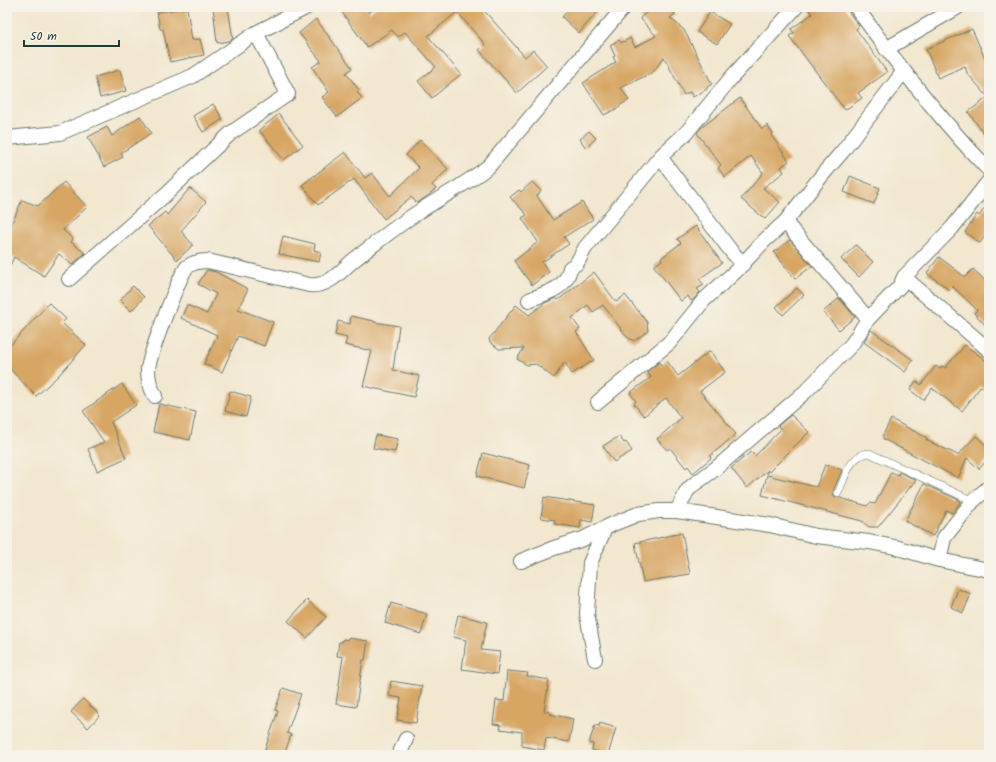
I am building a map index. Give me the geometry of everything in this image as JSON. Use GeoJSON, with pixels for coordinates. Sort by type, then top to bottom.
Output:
{"type":"FeatureCollection","features":[{"type":"Feature","properties":{"kind":"street"},"geometry":{"type":"LineString","coordinates":[[7,138],[60,133],[193,76],[256,34],[307,7]]}},
{"type":"Feature","properties":{"kind":"street"},"geometry":{"type":"LineString","coordinates":[[155,396],[149,384],[150,357],[181,279],[188,267],[199,261],[208,261],[310,285],[323,285],[417,212],[469,182],[489,166],[624,7]]}},
{"type":"Feature","properties":{"kind":"street"},"geometry":{"type":"LineString","coordinates":[[528,300],[560,287],[568,278],[570,268],[578,263],[585,248],[660,157],[686,133],[731,78],[796,7]]}},
{"type":"Feature","properties":{"kind":"street"},"geometry":{"type":"LineString","coordinates":[[856,7],[886,49],[960,140],[987,163]]}},
{"type":"Feature","properties":{"kind":"street"},"geometry":{"type":"LineString","coordinates":[[886,49],[953,8]]}},
{"type":"Feature","properties":{"kind":"street"},"geometry":{"type":"LineString","coordinates":[[70,279],[166,194],[231,133],[288,94],[256,34]]}},
{"type":"Feature","properties":{"kind":"street"},"geometry":{"type":"LineString","coordinates":[[598,402],[670,342],[704,300],[785,222],[842,152],[904,71]]}},
{"type":"Feature","properties":{"kind":"street"},"geometry":{"type":"LineString","coordinates":[[660,157],[743,264]]}},
{"type":"Feature","properties":{"kind":"street"},"geometry":{"type":"LineString","coordinates":[[678,511],[687,491],[692,485],[715,469],[805,392],[852,344],[868,319],[900,286],[904,278],[952,228],[989,181]]}},
{"type":"Feature","properties":{"kind":"street"},"geometry":{"type":"LineString","coordinates":[[785,222],[868,319]]}},
{"type":"Feature","properties":{"kind":"street"},"geometry":{"type":"LineString","coordinates":[[904,278],[989,350]]}},
{"type":"Feature","properties":{"kind":"street"},"geometry":{"type":"LineString","coordinates":[[939,560],[944,538],[973,501],[989,487]]}},
{"type":"Feature","properties":{"kind":"street"},"geometry":{"type":"LineString","coordinates":[[521,561],[554,548],[584,539],[638,514],[659,511],[678,511],[770,525],[816,536],[869,542],[895,547],[939,560],[989,570]]}},
{"type":"Feature","properties":{"kind":"street"},"geometry":{"type":"LineString","coordinates":[[595,659],[587,614],[590,563],[605,528]]}},
{"type":"Feature","properties":{"kind":"street"},"geometry":{"type":"LineString","coordinates":[[399,755],[406,739]]}},
{"type":"Feature","properties":{"kind":"lane"},"geometry":{"type":"LineString","coordinates":[[838,493],[850,465],[859,455],[869,453],[973,501]]}},
{"type":"Feature","properties":{"kind":"building"},"geometry":{"type":"Polygon","coordinates":[[[213,7],[228,7],[233,39],[217,43],[213,7]]]}},
{"type":"Feature","properties":{"kind":"building"},"geometry":{"type":"Polygon","coordinates":[[[338,7],[365,7],[369,13],[376,7],[481,7],[525,57],[533,50],[547,66],[517,93],[479,50],[485,44],[457,12],[428,36],[461,74],[432,98],[418,81],[436,67],[405,32],[398,37],[392,30],[367,47],[338,7]]]}},
{"type":"Feature","properties":{"kind":"building"},"geometry":{"type":"Polygon","coordinates":[[[571,7],[602,7],[579,33],[562,17],[571,7]]]}},
{"type":"Feature","properties":{"kind":"building"},"geometry":{"type":"Polygon","coordinates":[[[653,7],[669,7],[675,14],[670,18],[684,30],[712,84],[707,87],[707,89],[693,97],[690,92],[684,95],[664,57],[653,72],[621,88],[629,100],[619,106],[620,107],[604,115],[583,83],[616,62],[610,45],[619,40],[621,43],[630,38],[635,47],[656,36],[640,18],[653,7]]]}},
{"type":"Feature","properties":{"kind":"building"},"geometry":{"type":"Polygon","coordinates":[[[807,7],[845,7],[859,26],[856,29],[887,72],[858,93],[862,98],[845,110],[789,36],[794,33],[791,29],[812,14],[807,7]]]}},
{"type":"Feature","properties":{"kind":"building"},"geometry":{"type":"Polygon","coordinates":[[[187,8],[192,40],[200,39],[204,55],[170,62],[163,29],[160,29],[157,12],[187,8]]]}},
{"type":"Feature","properties":{"kind":"building"},"geometry":{"type":"Polygon","coordinates":[[[710,12],[730,24],[717,44],[697,32],[710,12]]]}},
{"type":"Feature","properties":{"kind":"building"},"geometry":{"type":"Polygon","coordinates":[[[316,19],[352,68],[346,73],[359,90],[357,92],[362,98],[337,117],[322,97],[329,92],[312,67],[321,61],[299,33],[316,19]]]}},
{"type":"Feature","properties":{"kind":"building"},"geometry":{"type":"Polygon","coordinates":[[[972,29],[989,68],[989,140],[968,112],[988,97],[967,73],[965,66],[938,78],[926,49],[972,29]]]}},
{"type":"Feature","properties":{"kind":"building"},"geometry":{"type":"Polygon","coordinates":[[[120,70],[126,91],[100,98],[95,77],[120,70]]]}},
{"type":"Feature","properties":{"kind":"building"},"geometry":{"type":"Polygon","coordinates":[[[740,98],[762,129],[767,125],[773,134],[771,135],[789,161],[781,167],[784,172],[763,188],[780,202],[765,219],[741,199],[763,173],[751,156],[725,177],[718,168],[721,165],[697,133],[702,127],[740,98]]]}},
{"type":"Feature","properties":{"kind":"building"},"geometry":{"type":"Polygon","coordinates":[[[213,104],[223,119],[203,132],[193,116],[213,104]]]}},
{"type":"Feature","properties":{"kind":"building"},"geometry":{"type":"Polygon","coordinates":[[[279,114],[303,145],[284,160],[259,130],[279,114]]]}},
{"type":"Feature","properties":{"kind":"building"},"geometry":{"type":"Polygon","coordinates":[[[140,116],[151,133],[121,153],[123,157],[104,167],[88,137],[107,127],[112,136],[140,116]]]}},
{"type":"Feature","properties":{"kind":"building"},"geometry":{"type":"Polygon","coordinates":[[[589,131],[596,138],[586,148],[580,139],[589,131]]]}},
{"type":"Feature","properties":{"kind":"building"},"geometry":{"type":"Polygon","coordinates":[[[420,140],[448,169],[432,185],[436,189],[429,195],[417,203],[411,197],[384,219],[354,179],[318,205],[302,185],[345,152],[365,178],[372,173],[390,196],[419,168],[406,155],[420,140]]]}},
{"type":"Feature","properties":{"kind":"building"},"geometry":{"type":"Polygon","coordinates":[[[850,176],[880,188],[874,204],[844,192],[850,176]]]}},
{"type":"Feature","properties":{"kind":"building"},"geometry":{"type":"Polygon","coordinates":[[[64,182],[87,207],[63,230],[73,239],[71,242],[85,253],[72,265],[59,254],[44,276],[14,257],[7,272],[7,229],[9,230],[22,200],[38,206],[64,182]]]}},
{"type":"Feature","properties":{"kind":"building"},"geometry":{"type":"Polygon","coordinates":[[[532,182],[541,191],[537,196],[553,220],[582,202],[593,219],[564,237],[569,244],[542,262],[549,272],[532,285],[514,261],[538,242],[522,218],[527,215],[510,197],[519,190],[521,192],[532,182]]]}},
{"type":"Feature","properties":{"kind":"building"},"geometry":{"type":"Polygon","coordinates":[[[190,188],[206,202],[181,231],[193,245],[177,260],[148,226],[165,212],[167,215],[190,188]]]}},
{"type":"Feature","properties":{"kind":"building"},"geometry":{"type":"Polygon","coordinates":[[[989,202],[989,230],[980,243],[965,232],[977,214],[979,216],[989,202]]]}},
{"type":"Feature","properties":{"kind":"building"},"geometry":{"type":"Polygon","coordinates":[[[696,226],[722,263],[699,279],[704,285],[697,289],[700,292],[695,298],[691,301],[688,296],[681,301],[654,266],[662,260],[661,258],[681,243],[677,239],[696,226]]]}},
{"type":"Feature","properties":{"kind":"building"},"geometry":{"type":"Polygon","coordinates":[[[283,236],[315,244],[314,250],[321,252],[319,262],[279,254],[283,236]]]}},
{"type":"Feature","properties":{"kind":"building"},"geometry":{"type":"Polygon","coordinates":[[[790,240],[812,266],[795,279],[774,252],[790,240]]]}},
{"type":"Feature","properties":{"kind":"building"},"geometry":{"type":"Polygon","coordinates":[[[856,245],[873,262],[859,277],[841,259],[856,245]]]}},
{"type":"Feature","properties":{"kind":"building"},"geometry":{"type":"Polygon","coordinates":[[[939,257],[965,277],[973,269],[989,284],[989,329],[974,313],[977,310],[952,286],[949,290],[927,273],[939,257]]]}},
{"type":"Feature","properties":{"kind":"building"},"geometry":{"type":"Polygon","coordinates":[[[207,270],[216,272],[248,289],[238,309],[273,322],[264,346],[238,336],[222,372],[204,364],[217,335],[181,318],[187,305],[207,314],[216,294],[198,284],[207,270]]]}},
{"type":"Feature","properties":{"kind":"building"},"geometry":{"type":"Polygon","coordinates":[[[594,272],[616,302],[625,295],[647,322],[648,331],[634,341],[627,337],[603,305],[593,312],[588,305],[572,318],[580,329],[576,332],[594,360],[572,374],[565,362],[554,378],[536,364],[527,365],[517,359],[524,348],[499,349],[490,342],[489,339],[516,305],[529,315],[545,303],[556,298],[558,300],[594,272]]]}},
{"type":"Feature","properties":{"kind":"building"},"geometry":{"type":"Polygon","coordinates":[[[133,286],[144,297],[131,311],[120,300],[133,286]]]}},
{"type":"Feature","properties":{"kind":"building"},"geometry":{"type":"Polygon","coordinates":[[[797,288],[804,295],[783,315],[776,307],[797,288]]]}},
{"type":"Feature","properties":{"kind":"building"},"geometry":{"type":"Polygon","coordinates":[[[839,298],[855,317],[839,330],[823,312],[839,298]]]}},
{"type":"Feature","properties":{"kind":"building"},"geometry":{"type":"Polygon","coordinates":[[[49,303],[66,319],[62,323],[86,345],[58,376],[36,396],[7,366],[7,349],[49,303]]]}},
{"type":"Feature","properties":{"kind":"building"},"geometry":{"type":"Polygon","coordinates":[[[351,316],[399,326],[393,370],[419,376],[414,397],[363,386],[372,351],[345,345],[347,338],[335,335],[338,321],[350,324],[351,316]]]}},
{"type":"Feature","properties":{"kind":"building"},"geometry":{"type":"Polygon","coordinates":[[[871,330],[913,360],[905,372],[864,342],[871,330]]]}},
{"type":"Feature","properties":{"kind":"building"},"geometry":{"type":"Polygon","coordinates":[[[965,345],[989,363],[989,383],[985,389],[981,386],[962,411],[932,388],[923,400],[910,390],[916,381],[921,385],[936,366],[940,369],[942,366],[945,368],[965,345]]]}},
{"type":"Feature","properties":{"kind":"building"},"geometry":{"type":"Polygon","coordinates":[[[710,351],[725,372],[700,391],[736,434],[693,473],[688,466],[686,468],[670,448],[667,450],[657,439],[681,418],[666,398],[644,416],[634,404],[636,401],[630,393],[651,377],[647,372],[659,362],[661,366],[667,361],[678,376],[710,351]]]}},
{"type":"Feature","properties":{"kind":"building"},"geometry":{"type":"Polygon","coordinates":[[[122,384],[136,405],[111,422],[126,458],[97,471],[88,449],[104,442],[83,411],[122,384]]]}},
{"type":"Feature","properties":{"kind":"building"},"geometry":{"type":"Polygon","coordinates":[[[230,391],[251,397],[246,417],[225,411],[230,391]]]}},
{"type":"Feature","properties":{"kind":"building"},"geometry":{"type":"Polygon","coordinates":[[[159,404],[196,412],[190,440],[153,432],[159,404]]]}},
{"type":"Feature","properties":{"kind":"building"},"geometry":{"type":"Polygon","coordinates":[[[791,415],[809,432],[767,474],[768,470],[747,488],[731,468],[751,452],[755,456],[781,429],[778,426],[791,415]]]}},
{"type":"Feature","properties":{"kind":"building"},"geometry":{"type":"Polygon","coordinates":[[[891,419],[927,438],[926,440],[958,455],[976,436],[989,448],[989,458],[979,469],[967,458],[958,478],[883,439],[883,435],[891,419]]]}},
{"type":"Feature","properties":{"kind":"building"},"geometry":{"type":"Polygon","coordinates":[[[376,435],[398,439],[395,452],[373,448],[376,435]]]}},
{"type":"Feature","properties":{"kind":"building"},"geometry":{"type":"Polygon","coordinates":[[[619,436],[624,443],[626,442],[632,451],[614,462],[603,446],[619,436]]]}},
{"type":"Feature","properties":{"kind":"building"},"geometry":{"type":"Polygon","coordinates":[[[483,453],[530,465],[524,488],[477,476],[483,453]]]}},
{"type":"Feature","properties":{"kind":"building"},"geometry":{"type":"Polygon","coordinates":[[[825,465],[842,470],[833,491],[834,496],[867,506],[870,503],[875,504],[891,472],[898,475],[899,472],[916,480],[878,527],[869,527],[862,521],[762,495],[767,475],[816,487],[825,465]]]}},
{"type":"Feature","properties":{"kind":"building"},"geometry":{"type":"Polygon","coordinates":[[[924,484],[961,501],[952,513],[946,510],[933,536],[905,521],[924,484]]]}},
{"type":"Feature","properties":{"kind":"building"},"geometry":{"type":"Polygon","coordinates":[[[544,497],[595,505],[592,522],[581,520],[580,528],[554,524],[555,520],[541,518],[544,497]]]}},
{"type":"Feature","properties":{"kind":"building"},"geometry":{"type":"Polygon","coordinates":[[[682,533],[690,574],[643,582],[635,543],[682,533]]]}},
{"type":"Feature","properties":{"kind":"building"},"geometry":{"type":"Polygon","coordinates":[[[958,589],[971,594],[963,613],[951,607],[958,589]]]}},
{"type":"Feature","properties":{"kind":"building"},"geometry":{"type":"Polygon","coordinates":[[[307,600],[326,617],[307,638],[288,621],[307,600]]]}},
{"type":"Feature","properties":{"kind":"building"},"geometry":{"type":"Polygon","coordinates":[[[391,603],[427,614],[421,634],[385,623],[391,603]]]}},
{"type":"Feature","properties":{"kind":"building"},"geometry":{"type":"Polygon","coordinates":[[[458,615],[487,622],[481,650],[500,652],[497,674],[462,669],[466,640],[453,637],[458,615]]]}},
{"type":"Feature","properties":{"kind":"building"},"geometry":{"type":"Polygon","coordinates":[[[348,638],[368,641],[365,660],[363,660],[356,707],[336,704],[343,657],[337,656],[339,642],[342,642],[343,639],[348,640],[348,638]]]}},
{"type":"Feature","properties":{"kind":"building"},"geometry":{"type":"Polygon","coordinates":[[[507,671],[528,673],[527,676],[549,680],[544,711],[550,712],[550,714],[573,719],[569,742],[546,738],[544,750],[522,746],[522,732],[500,729],[501,725],[493,724],[496,700],[504,701],[507,671]]]}},
{"type":"Feature","properties":{"kind":"building"},"geometry":{"type":"Polygon","coordinates":[[[391,681],[422,686],[416,723],[397,720],[401,698],[389,696],[391,681]]]}},
{"type":"Feature","properties":{"kind":"building"},"geometry":{"type":"Polygon","coordinates":[[[283,688],[301,694],[287,733],[291,735],[284,755],[263,755],[278,711],[275,710],[283,688]]]}},
{"type":"Feature","properties":{"kind":"building"},"geometry":{"type":"Polygon","coordinates":[[[83,699],[100,715],[88,728],[71,712],[83,699]]]}},
{"type":"Feature","properties":{"kind":"building"},"geometry":{"type":"Polygon","coordinates":[[[600,723],[616,728],[608,755],[592,750],[593,744],[589,743],[595,725],[599,726],[600,723]]]}}]}
